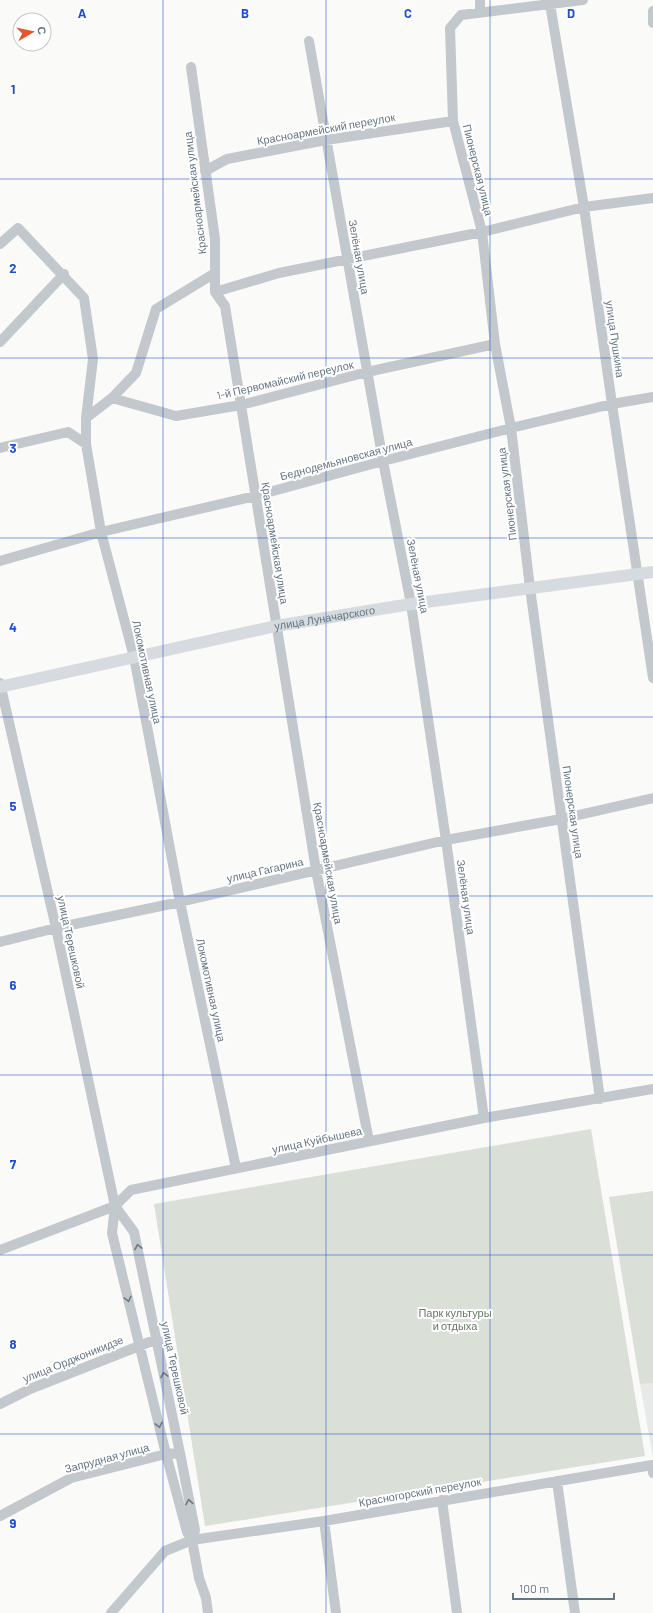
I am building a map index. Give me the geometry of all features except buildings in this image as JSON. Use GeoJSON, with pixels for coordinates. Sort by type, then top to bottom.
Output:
{"type":"FeatureCollection","features":[{"type":"Feature","properties":{"kind":"main road","name":"улица Луначарского"},"geometry":{"type":"LineString","coordinates":[[0,685],[276,626],[411,604],[653,572]]}},
{"type":"Feature","properties":{"kind":"street"},"geometry":{"type":"LineString","coordinates":[[480,0],[480,13]]}},
{"type":"Feature","properties":{"kind":"street","name":"Пионерская улица"},"geometry":{"type":"LineString","coordinates":[[583,0],[461,15],[450,28],[453,121],[482,232],[495,344],[511,428],[530,588],[600,1099]]}},
{"type":"Feature","properties":{"kind":"street","name":"улица Пушкина"},"geometry":{"type":"LineString","coordinates":[[550,4],[584,207],[653,678]]}},
{"type":"Feature","properties":{"kind":"street"},"geometry":{"type":"LineString","coordinates":[[653,11],[653,23]]}},
{"type":"Feature","properties":{"kind":"street","name":"Зелёная улица"},"geometry":{"type":"LineString","coordinates":[[309,41],[383,461],[411,604],[446,840],[484,1118]]}},
{"type":"Feature","properties":{"kind":"street","name":"Красноармейская улица"},"geometry":{"type":"LineString","coordinates":[[191,67],[215,239],[216,292],[225,306],[316,870],[369,1141]]}},
{"type":"Feature","properties":{"kind":"street","name":"Красноармейский переулок"},"geometry":{"type":"LineString","coordinates":[[205,171],[227,159],[326,140],[453,121]]}},
{"type":"Feature","properties":{"kind":"street"},"geometry":{"type":"LineString","coordinates":[[216,292],[279,273],[482,232],[584,207],[653,198]]}},
{"type":"Feature","properties":{"kind":"street","name":"Локомотивная улица"},"geometry":{"type":"LineString","coordinates":[[0,244],[18,228],[64,274],[84,298],[92,359],[86,418],[86,444],[101,532],[134,657],[180,902],[236,1168]]}},
{"type":"Feature","properties":{"kind":"street"},"geometry":{"type":"LineString","coordinates":[[86,418],[112,398],[136,373],[156,309],[215,273]]}},
{"type":"Feature","properties":{"kind":"street"},"geometry":{"type":"LineString","coordinates":[[0,342],[64,274]]}},
{"type":"Feature","properties":{"kind":"street","name":"1-й Первомайский переулок"},"geometry":{"type":"LineString","coordinates":[[112,398],[176,416],[241,405],[367,372],[495,344]]}},
{"type":"Feature","properties":{"kind":"street","name":"Беднодемьяновская улица"},"geometry":{"type":"LineString","coordinates":[[0,561],[101,532],[255,496],[511,428],[612,404],[653,397]]}},
{"type":"Feature","properties":{"kind":"street"},"geometry":{"type":"LineString","coordinates":[[0,448],[68,432],[86,444]]}},
{"type":"Feature","properties":{"kind":"street","name":"улица Терешковой"},"geometry":{"type":"LineString","coordinates":[[0,685],[56,928],[116,1206],[112,1233],[166,1454],[187,1532],[192,1540],[199,1578],[206,1598],[208,1613]]}},
{"type":"Feature","properties":{"kind":"street","name":"улица Гагарина"},"geometry":{"type":"LineString","coordinates":[[0,942],[446,840],[561,819],[653,798]]}},
{"type":"Feature","properties":{"kind":"street","name":"улица Куйбышева"},"geometry":{"type":"LineString","coordinates":[[0,1250],[116,1206],[130,1190],[484,1118],[653,1089]]}},
{"type":"Feature","properties":{"kind":"street","name":"улица Терешковой"},"geometry":{"type":"LineString","coordinates":[[116,1206],[134,1232],[195,1530],[192,1540]]}},
{"type":"Feature","properties":{"kind":"street","name":"улица Орджоникидзе"},"geometry":{"type":"LineString","coordinates":[[0,1404],[30,1389],[157,1339]]}},
{"type":"Feature","properties":{"kind":"street","name":"Запрудная улица"},"geometry":{"type":"LineString","coordinates":[[0,1516],[71,1478],[166,1454],[180,1453]]}},
{"type":"Feature","properties":{"kind":"street","name":"Красногорский переулок"},"geometry":{"type":"LineString","coordinates":[[111,1613],[165,1551],[192,1540],[324,1521],[557,1481],[652,1469]]}},
{"type":"Feature","properties":{"kind":"street"},"geometry":{"type":"LineString","coordinates":[[557,1481],[575,1613]]}},
{"type":"Feature","properties":{"kind":"street"},"geometry":{"type":"LineString","coordinates":[[442,1500],[457,1613]]}},
{"type":"Feature","properties":{"kind":"street"},"geometry":{"type":"LineString","coordinates":[[324,1521],[336,1613]]}},
{"type":"Feature","properties":{"kind":"shaded area"},"geometry":{"type":"Polygon","coordinates":[[[653,1383],[653,1458],[640,1384],[653,1383]]]}},
{"type":"Feature","properties":{"kind":"green space","name":"Парк культуры и отдыха"},"geometry":{"type":"Polygon","coordinates":[[[591,1129],[645,1456],[205,1526],[154,1204],[591,1129]]]}},
{"type":"Feature","properties":{"kind":"green space"},"geometry":{"type":"Polygon","coordinates":[[[653,1191],[653,1383],[640,1384],[609,1197],[653,1191]]]}}]}
